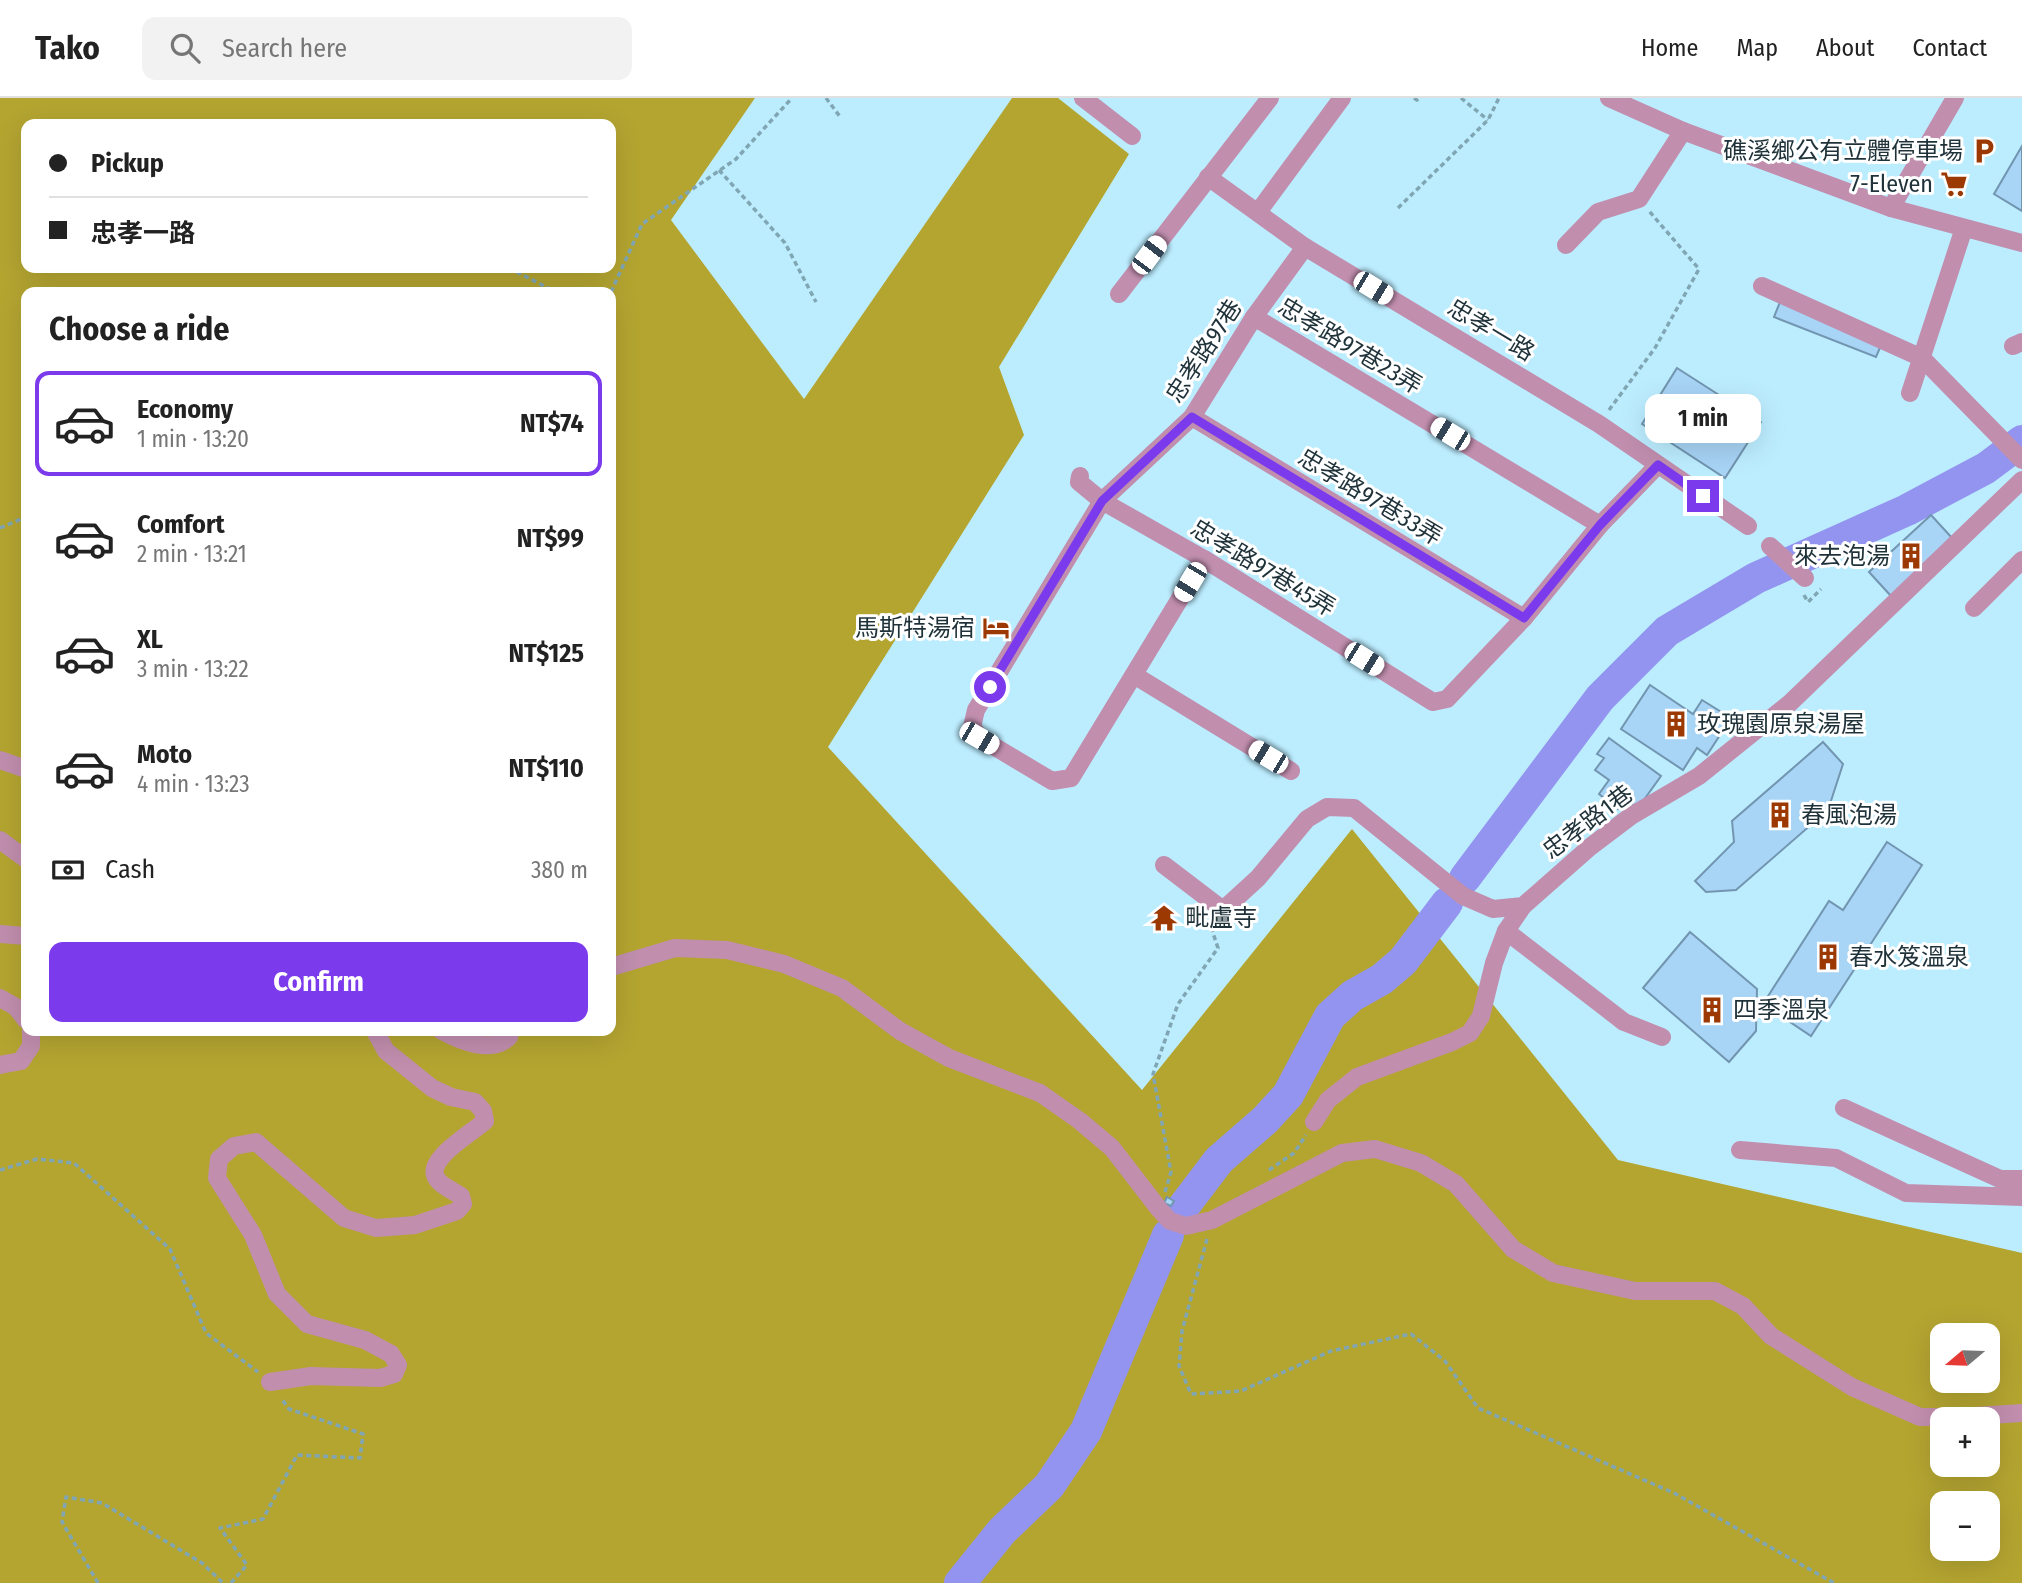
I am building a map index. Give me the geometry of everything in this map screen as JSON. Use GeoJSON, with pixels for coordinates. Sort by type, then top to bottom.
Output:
{"type":"FeatureCollection","features":[{"type":"Feature","properties":{"kind":"street"},"geometry":{"type":"LineString","coordinates":[[1083,98],[1132,136]]}},
{"type":"Feature","properties":{"kind":"street"},"geometry":{"type":"LineString","coordinates":[[1119,294],[1270,98]]}},
{"type":"Feature","properties":{"kind":"street"},"geometry":{"type":"LineString","coordinates":[[1258,212],[1342,98]]}},
{"type":"Feature","properties":{"kind":"street"},"geometry":{"type":"LineString","coordinates":[[1891,208],[1955,98]]}},
{"type":"Feature","properties":{"kind":"street"},"geometry":{"type":"LineString","coordinates":[[1616,99],[1684,131],[1891,208],[2022,243]]}},
{"type":"Feature","properties":{"kind":"street"},"geometry":{"type":"LineString","coordinates":[[1566,245],[1598,212],[1639,198],[1684,131]]}},
{"type":"Feature","properties":{"kind":"street","name":"忠孝一路"},"geometry":{"type":"LineString","coordinates":[[1208,177],[1305,247],[1599,424],[1748,526]]}},
{"type":"Feature","properties":{"kind":"street"},"geometry":{"type":"LineString","coordinates":[[1910,393],[1964,228]]}},
{"type":"Feature","properties":{"kind":"street","name":"忠孝路97巷"},"geometry":{"type":"LineString","coordinates":[[1134,676],[1071,778],[1052,781],[979,738],[972,727],[976,710],[1102,501],[1192,417],[1254,317],[1305,247]]}},
{"type":"Feature","properties":{"kind":"street"},"geometry":{"type":"LineString","coordinates":[[1762,286],[1922,358],[2022,460]]}},
{"type":"Feature","properties":{"kind":"street","name":"忠孝路97巷23弄"},"geometry":{"type":"LineString","coordinates":[[1254,317],[1600,525]]}},
{"type":"Feature","properties":{"kind":"street","name":"忠孝路97巷33弄"},"geometry":{"type":"LineString","coordinates":[[1192,417],[1524,618]]}},
{"type":"Feature","properties":{"kind":"street"},"geometry":{"type":"LineString","coordinates":[[1524,618],[1600,525],[1658,465]]}},
{"type":"Feature","properties":{"kind":"street","name":"忠孝路97巷45弄"},"geometry":{"type":"LineString","coordinates":[[1080,476],[1079,482],[1102,501],[1204,559],[1433,702],[1447,699],[1524,618]]}},
{"type":"Feature","properties":{"kind":"street","name":"忠孝路1巷"},"geometry":{"type":"LineString","coordinates":[[1314,1122],[1328,1100],[1357,1077],[1470,1033],[1481,1016],[1493,963],[1506,931],[1523,906],[1590,847],[1631,816],[1699,776],[1790,703],[2022,480]]}},
{"type":"Feature","properties":{"kind":"street"},"geometry":{"type":"LineString","coordinates":[[1770,546],[1805,578]]}},
{"type":"Feature","properties":{"kind":"street"},"geometry":{"type":"LineString","coordinates":[[1204,559],[1134,676],[1291,771]]}},
{"type":"Feature","properties":{"kind":"street"},"geometry":{"type":"LineString","coordinates":[[1974,608],[2022,560]]}},
{"type":"Feature","properties":{"kind":"street"},"geometry":{"type":"LineString","coordinates":[[0,760],[21,767]]}},
{"type":"Feature","properties":{"kind":"street"},"geometry":{"type":"LineString","coordinates":[[1164,865],[1223,910],[1258,878],[1307,819],[1327,807],[1354,808],[1462,896],[1493,909],[1523,906]]}},
{"type":"Feature","properties":{"kind":"street"},"geometry":{"type":"LineString","coordinates":[[0,840],[21,855]]}},
{"type":"Feature","properties":{"kind":"street"},"geometry":{"type":"LineString","coordinates":[[1506,931],[1624,1022],[1662,1037]]}},
{"type":"Feature","properties":{"kind":"street"},"geometry":{"type":"LineString","coordinates":[[0,934],[21,936]]}},
{"type":"Feature","properties":{"kind":"street"},"geometry":{"type":"LineString","coordinates":[[616,966],[675,948],[727,950],[784,964],[842,988],[900,1031],[949,1058],[1040,1093],[1080,1121],[1112,1148],[1170,1221],[1186,1226],[1212,1220],[1342,1153],[1375,1149],[1421,1163],[1456,1184],[1513,1249],[1553,1273],[1635,1292],[1715,1291],[1742,1306],[1771,1336],[1852,1387],[1920,1417],[2022,1413]]}},
{"type":"Feature","properties":{"kind":"street"},"geometry":{"type":"LineString","coordinates":[[0,999],[16,1007],[21,1014]]}},
{"type":"Feature","properties":{"kind":"street"},"geometry":{"type":"LineString","coordinates":[[0,1065],[22,1061],[32,1046],[31,1036]]}},
{"type":"Feature","properties":{"kind":"street"},"geometry":{"type":"LineString","coordinates":[[270,1382],[311,1376],[380,1378],[394,1374],[398,1365],[391,1354],[365,1340],[307,1324],[277,1294],[253,1236],[217,1178],[219,1158],[234,1146],[256,1142],[344,1218],[376,1228],[415,1225],[457,1210],[463,1205],[461,1196],[437,1180],[434,1172],[437,1163],[448,1149],[485,1121],[482,1111],[475,1102],[451,1097],[432,1088],[386,1051],[378,1036]]}},
{"type":"Feature","properties":{"kind":"street"},"geometry":{"type":"LineString","coordinates":[[451,1036],[461,1042],[490,1044],[503,1043],[509,1036]]}},
{"type":"Feature","properties":{"kind":"street"},"geometry":{"type":"LineString","coordinates":[[1844,1108],[2000,1179],[2022,1179]]}},
{"type":"Feature","properties":{"kind":"street"},"geometry":{"type":"LineString","coordinates":[[1740,1150],[1836,1158],[1906,1193],[2022,1197]]}},
{"type":"Feature","properties":{"kind":"path"},"geometry":{"type":"LineString","coordinates":[[613,287],[642,224],[736,159],[792,98]]}},
{"type":"Feature","properties":{"kind":"path"},"geometry":{"type":"LineString","coordinates":[[826,98],[841,118]]}},
{"type":"Feature","properties":{"kind":"path"},"geometry":{"type":"LineString","coordinates":[[1461,98],[1488,120]]}},
{"type":"Feature","properties":{"kind":"path"},"geometry":{"type":"LineString","coordinates":[[1398,208],[1488,120],[1499,98]]}},
{"type":"Feature","properties":{"kind":"path"},"geometry":{"type":"LineString","coordinates":[[719,170],[785,243],[816,302]]}},
{"type":"Feature","properties":{"kind":"path"},"geometry":{"type":"LineString","coordinates":[[1599,424],[1655,348],[1699,270],[1639,198]]}},
{"type":"Feature","properties":{"kind":"path"},"geometry":{"type":"LineString","coordinates":[[519,273],[546,287]]}},
{"type":"Feature","properties":{"kind":"path"},"geometry":{"type":"LineString","coordinates":[[0,528],[21,519]]}},
{"type":"Feature","properties":{"kind":"path"},"geometry":{"type":"LineString","coordinates":[[1171,1172],[1153,1074],[1178,1004],[1218,948],[1211,927],[1223,910]]}},
{"type":"Feature","properties":{"kind":"path"},"geometry":{"type":"LineString","coordinates":[[1262,1175],[1294,1153]]}},
{"type":"Feature","properties":{"kind":"path"},"geometry":{"type":"LineString","coordinates":[[0,1170],[37,1158],[74,1164],[170,1248],[205,1333],[270,1382],[289,1409],[363,1434],[360,1458],[297,1455],[263,1519],[220,1528],[247,1565],[231,1583]]}},
{"type":"Feature","properties":{"kind":"path"},"geometry":{"type":"LineString","coordinates":[[1212,1220],[1181,1343],[1178,1366],[1191,1394],[1241,1391],[1331,1351],[1411,1334],[1445,1361],[1478,1408],[1674,1493],[1834,1583]]}},
{"type":"Feature","properties":{"kind":"path"},"geometry":{"type":"LineString","coordinates":[[98,1583],[62,1522],[66,1497],[102,1503],[202,1563],[223,1583]]}},
{"type":"Feature","properties":{"kind":"shaded area"},"geometry":{"type":"Polygon","coordinates":[[[0,98],[755,98],[671,220],[804,399],[1012,98],[1058,98],[1129,154],[999,367],[1024,435],[828,747],[1142,1090],[1352,829],[1618,1160],[2022,1253],[2022,1583],[0,1583],[0,98]]]}},
{"type":"Feature","properties":{"kind":"building"},"geometry":{"type":"Polygon","coordinates":[[[2022,146],[2022,211],[1994,194],[2022,146]]]}},
{"type":"Feature","properties":{"kind":"building"},"geometry":{"type":"Polygon","coordinates":[[[1780,302],[1882,343],[1876,357],[1774,317],[1780,302]]]}},
{"type":"Feature","properties":{"kind":"building"},"geometry":{"type":"Polygon","coordinates":[[[1677,368],[1761,422],[1725,478],[1642,424],[1677,368]]]}},
{"type":"Feature","properties":{"kind":"building","name":"來去泡湯"},"geometry":{"type":"Polygon","coordinates":[[[1931,515],[1953,539],[1891,596],[1869,572],[1931,515]]]}},
{"type":"Feature","properties":{"kind":"building","name":"玫瑰園原泉湯屋"},"geometry":{"type":"Polygon","coordinates":[[[1650,685],[1693,714],[1702,700],[1731,718],[1707,755],[1697,748],[1683,770],[1621,729],[1650,685]]]}},
{"type":"Feature","properties":{"kind":"building"},"geometry":{"type":"Polygon","coordinates":[[[1609,738],[1661,776],[1638,808],[1625,799],[1618,809],[1599,794],[1609,780],[1595,770],[1604,758],[1597,754],[1609,738]]]}},
{"type":"Feature","properties":{"kind":"building","name":"春風泡湯"},"geometry":{"type":"Polygon","coordinates":[[[1823,742],[1843,764],[1828,810],[1736,890],[1706,892],[1695,881],[1734,842],[1732,821],[1823,742]]]}},
{"type":"Feature","properties":{"kind":"building","name":"春水笈溫泉"},"geometry":{"type":"Polygon","coordinates":[[[1887,842],[1922,865],[1811,1036],[1763,1004],[1829,901],[1843,910],[1887,842]]]}},
{"type":"Feature","properties":{"kind":"building","name":"四季溫泉"},"geometry":{"type":"Polygon","coordinates":[[[1690,932],[1757,989],[1756,1031],[1729,1062],[1643,988],[1690,932]]]}},
{"type":"Feature","properties":{"kind":"building"},"geometry":{"type":"Polygon","coordinates":[[[1167,1197],[1174,1201],[1171,1206],[1164,1203],[1167,1197]]]}},
{"type":"Feature","properties":{"kind":"waterway"},"geometry":{"type":"LineString","coordinates":[[1465,878],[1600,698],[1667,631],[1756,578],[1907,510],[1986,468],[2022,441]]}},
{"type":"Feature","properties":{"kind":"waterway"},"geometry":{"type":"LineString","coordinates":[[1178,1214],[1219,1160],[1265,1120],[1288,1095],[1330,1016],[1352,996],[1382,979],[1403,961],[1447,903]]}},
{"type":"Feature","properties":{"kind":"waterway"},"geometry":{"type":"LineString","coordinates":[[960,1583],[1002,1531],[1049,1486],[1086,1431],[1168,1235]]}},
{"type":"Feature","properties":{"kind":"place","name":"礁溪鄉公有立體停車場"},"geometry":{"type":"Point","coordinates":[1984,151]}},
{"type":"Feature","properties":{"kind":"place","name":"7-Eleven"},"geometry":{"type":"Point","coordinates":[1954,184]}},
{"type":"Feature","properties":{"kind":"place","name":"來去泡湯"},"geometry":{"type":"Point","coordinates":[1911,556]}},
{"type":"Feature","properties":{"kind":"place","name":"馬斯特湯宿"},"geometry":{"type":"Point","coordinates":[996,628]}},
{"type":"Feature","properties":{"kind":"place","name":"玫瑰園原泉湯屋"},"geometry":{"type":"Point","coordinates":[1676,724]}},
{"type":"Feature","properties":{"kind":"place","name":"春風泡湯"},"geometry":{"type":"Point","coordinates":[1780,815]}},
{"type":"Feature","properties":{"kind":"place","name":"毗盧寺"},"geometry":{"type":"Point","coordinates":[1164,918]}},
{"type":"Feature","properties":{"kind":"place","name":"春水笈溫泉"},"geometry":{"type":"Point","coordinates":[1828,957]}},
{"type":"Feature","properties":{"kind":"place","name":"四季溫泉"},"geometry":{"type":"Point","coordinates":[1712,1010]}},
{"type":"Feature","properties":{"kind":"route"},"geometry":{"type":"LineString","coordinates":[[990,687],[1102,501],[1192,417],[1524,618],[1600,525],[1658,465],[1703,496]]}}]}
